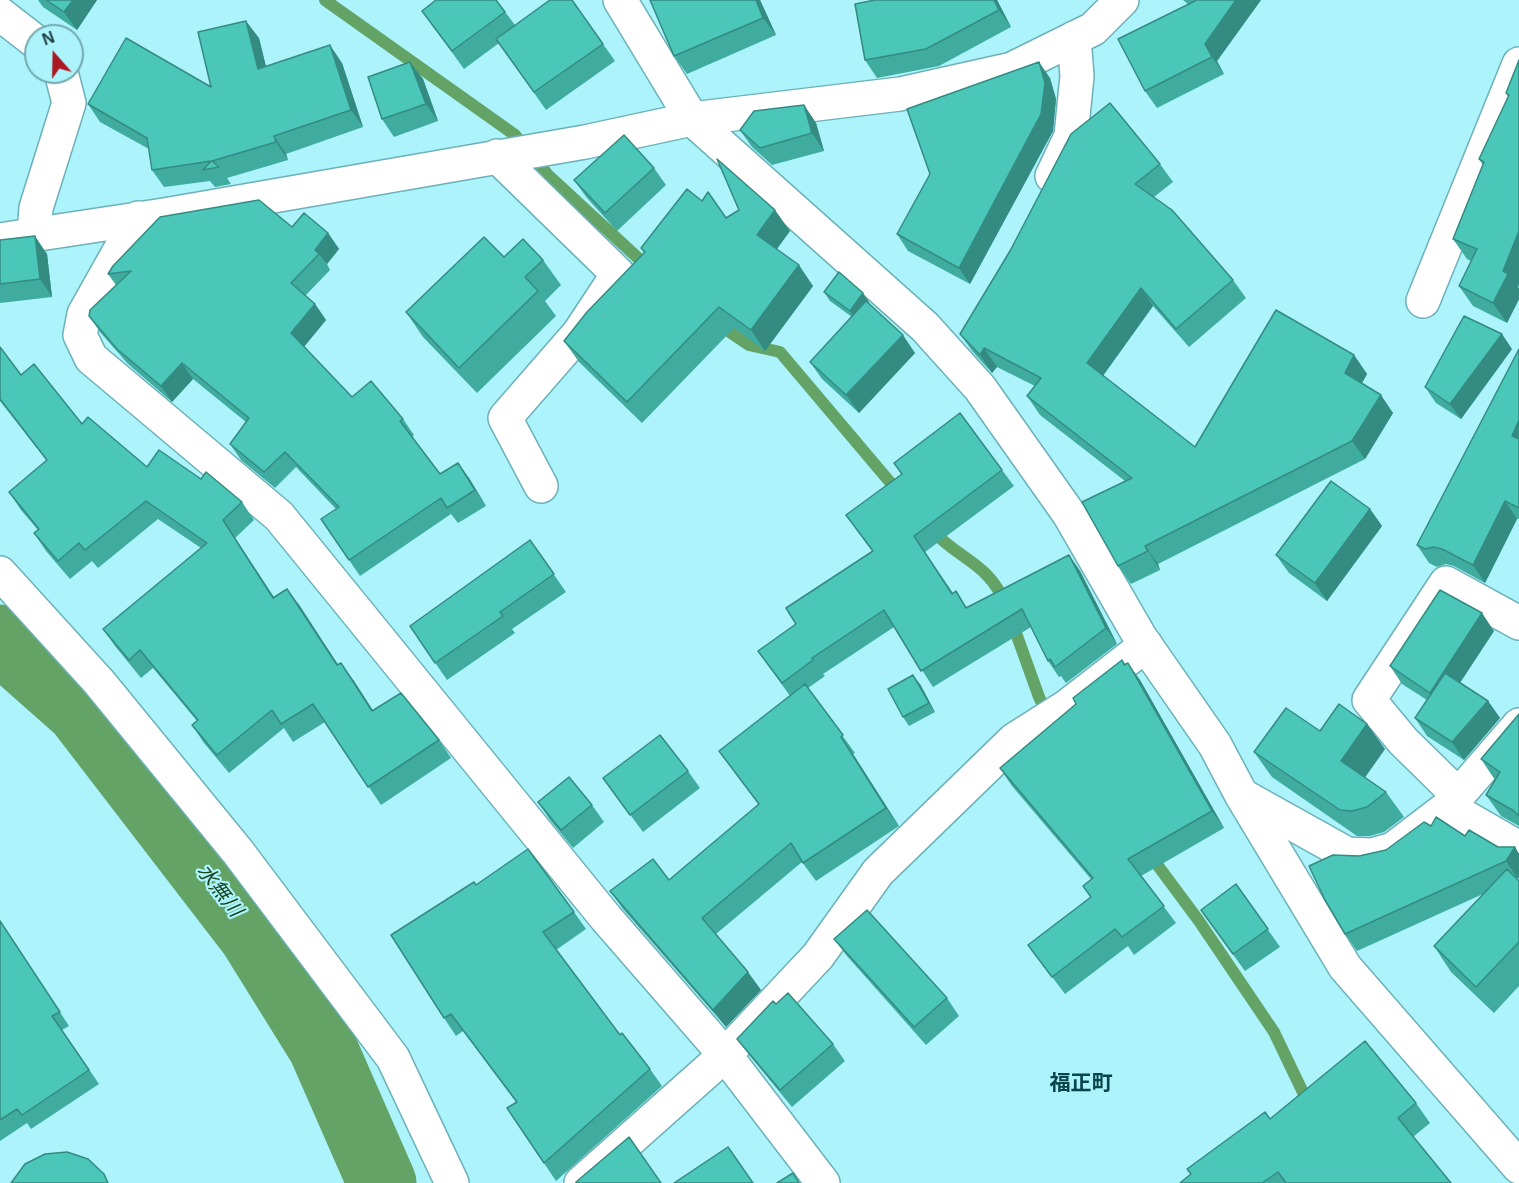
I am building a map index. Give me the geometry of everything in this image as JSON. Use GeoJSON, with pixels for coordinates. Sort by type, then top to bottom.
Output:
{"type":"FeatureCollection","features":[{"type":"Feature","properties":{"kind":"street"},"geometry":{"type":"LineString","coordinates":[[620,0],[692,119],[925,327],[980,388],[1069,514],[1146,645],[1215,745],[1242,796],[1345,967],[1519,1167]]}},
{"type":"Feature","properties":{"kind":"street"},"geometry":{"type":"LineString","coordinates":[[0,240],[585,142],[692,119],[900,94],[1012,69],[1093,28],[1122,0]]}},
{"type":"Feature","properties":{"kind":"street"},"geometry":{"type":"LineString","coordinates":[[8,10],[24,28]]}},
{"type":"Feature","properties":{"kind":"street"},"geometry":{"type":"LineString","coordinates":[[1036,205],[1071,136],[1077,76],[1074,38]]}},
{"type":"Feature","properties":{"kind":"street"},"geometry":{"type":"LineString","coordinates":[[1423,301],[1519,64]]}},
{"type":"Feature","properties":{"kind":"street"},"geometry":{"type":"LineString","coordinates":[[34,235],[36,208],[69,103],[64,84]]}},
{"type":"Feature","properties":{"kind":"street"},"geometry":{"type":"LineString","coordinates":[[497,156],[618,274],[579,333],[506,418],[541,486]]}},
{"type":"Feature","properties":{"kind":"street"},"geometry":{"type":"LineString","coordinates":[[138,218],[84,314],[80,335],[91,358],[279,516],[606,918],[725,1055],[823,1183]]}},
{"type":"Feature","properties":{"kind":"street"},"geometry":{"type":"LineString","coordinates":[[950,354],[967,326]]}},
{"type":"Feature","properties":{"kind":"street"},"geometry":{"type":"LineString","coordinates":[[0,573],[99,682],[238,852],[393,1058],[452,1183]]}},
{"type":"Feature","properties":{"kind":"street"},"geometry":{"type":"LineString","coordinates":[[1519,623],[1446,582],[1368,700],[1453,801],[1519,848]]}},
{"type":"Feature","properties":{"kind":"street"},"geometry":{"type":"LineString","coordinates":[[581,1183],[725,1055],[818,956],[878,872],[1014,740],[1066,707],[1146,645]]}},
{"type":"Feature","properties":{"kind":"street"},"geometry":{"type":"LineString","coordinates":[[1242,796],[1347,854],[1372,855],[1394,849],[1453,801],[1519,725]]}},
{"type":"Feature","properties":{"kind":"building"},"geometry":{"type":"Polygon","coordinates":[[[46,0],[73,0],[64,12],[46,0]]]}},
{"type":"Feature","properties":{"kind":"building"},"geometry":{"type":"Polygon","coordinates":[[[436,0],[496,0],[505,12],[452,51],[422,11],[436,0]]]}},
{"type":"Feature","properties":{"kind":"building"},"geometry":{"type":"Polygon","coordinates":[[[550,0],[572,0],[603,44],[534,92],[496,39],[550,0]]]}},
{"type":"Feature","properties":{"kind":"building"},"geometry":{"type":"Polygon","coordinates":[[[650,0],[756,0],[763,18],[674,56],[650,0]]]}},
{"type":"Feature","properties":{"kind":"building"},"geometry":{"type":"Polygon","coordinates":[[[875,0],[994,0],[999,10],[926,49],[865,60],[855,4],[875,0]]]}},
{"type":"Feature","properties":{"kind":"building"},"geometry":{"type":"Polygon","coordinates":[[[1195,0],[1236,0],[1205,44],[1212,57],[1145,91],[1118,39],[1195,0]]]}},
{"type":"Feature","properties":{"kind":"building"},"geometry":{"type":"Polygon","coordinates":[[[246,21],[258,69],[330,45],[351,110],[274,136],[276,142],[212,161],[219,167],[203,170],[211,161],[152,170],[147,138],[88,104],[126,38],[211,87],[198,32],[246,21]]]}},
{"type":"Feature","properties":{"kind":"building"},"geometry":{"type":"Polygon","coordinates":[[[1519,60],[1519,231],[1503,271],[1508,274],[1493,303],[1459,286],[1477,249],[1453,239],[1484,162],[1479,159],[1509,95],[1506,93],[1519,60]]]}},
{"type":"Feature","properties":{"kind":"building"},"geometry":{"type":"Polygon","coordinates":[[[410,62],[426,104],[382,119],[368,77],[410,62]]]}},
{"type":"Feature","properties":{"kind":"building"},"geometry":{"type":"Polygon","coordinates":[[[1039,62],[1045,83],[1041,114],[959,268],[897,234],[930,174],[907,109],[1039,62]]]}},
{"type":"Feature","properties":{"kind":"building"},"geometry":{"type":"Polygon","coordinates":[[[1110,103],[1160,164],[1135,184],[1172,210],[1233,280],[1176,329],[1141,288],[1087,363],[1195,447],[1276,310],[1354,355],[1345,373],[1381,395],[1352,441],[1145,546],[1148,551],[1118,566],[1082,502],[1132,478],[1027,396],[1041,378],[984,348],[980,355],[960,334],[1010,251],[1071,134],[1110,103]]]}},
{"type":"Feature","properties":{"kind":"building"},"geometry":{"type":"Polygon","coordinates":[[[804,105],[812,133],[760,148],[740,130],[754,111],[804,105]]]}},
{"type":"Feature","properties":{"kind":"building"},"geometry":{"type":"Polygon","coordinates":[[[624,135],[654,168],[605,213],[574,180],[624,135]]]}},
{"type":"Feature","properties":{"kind":"building"},"geometry":{"type":"Polygon","coordinates":[[[717,159],[775,210],[757,235],[799,265],[751,330],[719,307],[627,402],[564,341],[587,312],[645,252],[641,248],[687,189],[702,201],[708,192],[726,218],[739,210],[717,159]]]}},
{"type":"Feature","properties":{"kind":"building"},"geometry":{"type":"Polygon","coordinates":[[[259,200],[292,227],[304,213],[328,233],[315,250],[319,254],[291,283],[315,304],[291,333],[352,397],[371,381],[403,419],[400,421],[440,474],[458,463],[475,490],[447,508],[441,498],[349,560],[321,519],[339,507],[285,452],[264,472],[230,444],[249,418],[182,363],[161,386],[117,349],[89,316],[90,310],[131,271],[108,274],[113,266],[160,217],[259,200]]]}},
{"type":"Feature","properties":{"kind":"building"},"geometry":{"type":"Polygon","coordinates":[[[35,236],[40,279],[0,284],[0,240],[35,236]]]}},
{"type":"Feature","properties":{"kind":"building"},"geometry":{"type":"Polygon","coordinates":[[[484,237],[504,257],[523,239],[543,260],[525,277],[538,291],[459,368],[406,312],[484,237]]]}},
{"type":"Feature","properties":{"kind":"building"},"geometry":{"type":"Polygon","coordinates":[[[839,272],[863,293],[850,311],[824,292],[839,272]]]}},
{"type":"Feature","properties":{"kind":"building"},"geometry":{"type":"Polygon","coordinates":[[[866,301],[903,335],[846,395],[810,362],[866,301]]]}},
{"type":"Feature","properties":{"kind":"building"},"geometry":{"type":"Polygon","coordinates":[[[1464,316],[1502,334],[1450,404],[1425,387],[1464,316]]]}},
{"type":"Feature","properties":{"kind":"building"},"geometry":{"type":"Polygon","coordinates":[[[0,347],[21,375],[34,364],[82,424],[88,417],[147,467],[159,450],[201,479],[206,472],[242,502],[223,520],[273,598],[287,589],[337,665],[341,663],[372,711],[401,693],[439,740],[368,787],[313,704],[281,724],[272,710],[217,755],[192,725],[198,720],[140,650],[129,660],[103,629],[207,543],[146,501],[85,550],[79,543],[58,561],[34,533],[39,529],[9,492],[47,460],[0,399],[0,347]]]}},
{"type":"Feature","properties":{"kind":"building"},"geometry":{"type":"Polygon","coordinates":[[[1519,349],[1519,420],[1512,436],[1519,439],[1519,508],[1505,501],[1473,565],[1442,549],[1433,547],[1425,549],[1417,545],[1519,349]]]}},
{"type":"Feature","properties":{"kind":"building"},"geometry":{"type":"Polygon","coordinates":[[[960,413],[1002,470],[914,536],[952,594],[956,591],[966,608],[1069,555],[1106,628],[1055,667],[1050,659],[1048,661],[1022,609],[921,671],[884,610],[812,658],[813,660],[782,683],[758,651],[796,624],[786,608],[873,551],[846,515],[902,474],[894,463],[960,413]]]}},
{"type":"Feature","properties":{"kind":"building"},"geometry":{"type":"Polygon","coordinates":[[[1331,481],[1370,509],[1315,583],[1276,555],[1331,481]]]}},
{"type":"Feature","properties":{"kind":"building"},"geometry":{"type":"Polygon","coordinates":[[[530,540],[554,574],[500,612],[503,616],[435,663],[410,626],[530,540]]]}},
{"type":"Feature","properties":{"kind":"building"},"geometry":{"type":"Polygon","coordinates":[[[1440,590],[1482,613],[1430,693],[1390,666],[1440,590]]]}},
{"type":"Feature","properties":{"kind":"building"},"geometry":{"type":"Polygon","coordinates":[[[1122,660],[1124,665],[1128,663],[1212,811],[1128,859],[1164,906],[1122,937],[1115,929],[1052,977],[1028,945],[1091,897],[1083,886],[1093,878],[1000,768],[1076,704],[1073,698],[1122,660]]]}},
{"type":"Feature","properties":{"kind":"building"},"geometry":{"type":"Polygon","coordinates":[[[1445,673],[1488,701],[1452,742],[1415,718],[1445,673]]]}},
{"type":"Feature","properties":{"kind":"building"},"geometry":{"type":"Polygon","coordinates":[[[913,675],[929,703],[903,717],[888,689],[913,675]]]}},
{"type":"Feature","properties":{"kind":"building"},"geometry":{"type":"Polygon","coordinates":[[[805,684],[843,735],[841,737],[886,808],[803,863],[791,843],[702,918],[748,972],[713,1010],[610,891],[653,859],[669,880],[759,804],[719,751],[805,684]]]}},
{"type":"Feature","properties":{"kind":"building"},"geometry":{"type":"Polygon","coordinates":[[[1339,704],[1367,724],[1341,761],[1386,792],[1367,807],[1352,811],[1340,810],[1254,752],[1286,708],[1320,731],[1339,704]]]}},
{"type":"Feature","properties":{"kind":"building"},"geometry":{"type":"Polygon","coordinates":[[[1519,714],[1519,816],[1486,795],[1500,772],[1481,759],[1519,714]]]}},
{"type":"Feature","properties":{"kind":"building"},"geometry":{"type":"Polygon","coordinates":[[[660,735],[688,771],[630,815],[603,778],[660,735]]]}},
{"type":"Feature","properties":{"kind":"building"},"geometry":{"type":"Polygon","coordinates":[[[569,777],[592,805],[561,830],[538,802],[569,777]]]}},
{"type":"Feature","properties":{"kind":"building"},"geometry":{"type":"Polygon","coordinates":[[[1436,817],[1465,836],[1469,830],[1498,847],[1515,847],[1506,861],[1345,934],[1309,866],[1333,855],[1359,856],[1386,850],[1424,822],[1431,826],[1436,817]]]}},
{"type":"Feature","properties":{"kind":"building"},"geometry":{"type":"Polygon","coordinates":[[[528,849],[574,912],[543,932],[620,1035],[622,1033],[650,1069],[544,1163],[507,1108],[517,1102],[451,1014],[444,1018],[391,935],[474,882],[476,885],[528,849]]]}},
{"type":"Feature","properties":{"kind":"building"},"geometry":{"type":"Polygon","coordinates":[[[1507,869],[1519,881],[1519,942],[1476,987],[1434,946],[1507,869]]]}},
{"type":"Feature","properties":{"kind":"building"},"geometry":{"type":"Polygon","coordinates":[[[1236,884],[1268,929],[1233,954],[1201,910],[1236,884]]]}},
{"type":"Feature","properties":{"kind":"building"},"geometry":{"type":"Polygon","coordinates":[[[867,910],[947,998],[914,1027],[834,939],[867,910]]]}},
{"type":"Feature","properties":{"kind":"building"},"geometry":{"type":"Polygon","coordinates":[[[0,921],[60,1012],[52,1016],[89,1070],[22,1115],[17,1109],[0,1120],[0,921]]]}},
{"type":"Feature","properties":{"kind":"building"},"geometry":{"type":"Polygon","coordinates":[[[788,993],[833,1044],[780,1090],[737,1039],[773,1001],[776,1004],[788,993]]]}},
{"type":"Feature","properties":{"kind":"building"},"geometry":{"type":"Polygon","coordinates":[[[1365,1041],[1416,1103],[1398,1118],[1451,1183],[1286,1183],[1278,1172],[1262,1183],[1180,1183],[1191,1174],[1187,1169],[1265,1112],[1270,1119],[1365,1041]]]}},
{"type":"Feature","properties":{"kind":"building"},"geometry":{"type":"Polygon","coordinates":[[[629,1137],[661,1183],[576,1183],[576,1182],[629,1137]]]}},
{"type":"Feature","properties":{"kind":"building"},"geometry":{"type":"Polygon","coordinates":[[[728,1147],[753,1183],[674,1183],[728,1147]]]}},
{"type":"Feature","properties":{"kind":"building"},"geometry":{"type":"Polygon","coordinates":[[[67,1152],[88,1159],[104,1174],[108,1183],[11,1183],[25,1164],[45,1154],[67,1152]]]}},
{"type":"Feature","properties":{"kind":"building"},"geometry":{"type":"Polygon","coordinates":[[[793,1173],[799,1183],[777,1183],[793,1173]]]}},
{"type":"Feature","properties":{"kind":"waterway"},"geometry":{"type":"LineString","coordinates":[[325,0],[515,135],[549,176],[651,270]]}},
{"type":"Feature","properties":{"kind":"waterway"},"geometry":{"type":"LineString","coordinates":[[718,324],[749,345],[780,352],[900,494]]}},
{"type":"Feature","properties":{"kind":"waterway"},"geometry":{"type":"LineString","coordinates":[[932,530],[983,571],[999,592],[1006,606]]}},
{"type":"Feature","properties":{"kind":"waterway"},"geometry":{"type":"LineString","coordinates":[[1012,622],[1049,718]]}},
{"type":"Feature","properties":{"kind":"waterway","name":"水無川"},"geometry":{"type":"LineString","coordinates":[[0,639],[80,710],[253,935],[322,1046],[382,1183]]}},
{"type":"Feature","properties":{"kind":"waterway"},"geometry":{"type":"LineString","coordinates":[[1150,855],[1199,921],[1274,1032],[1309,1105]]}},
{"type":"Feature","properties":{"kind":"district","name":"福正町"},"geometry":{"type":"Point","coordinates":[1081,1084]}}]}
